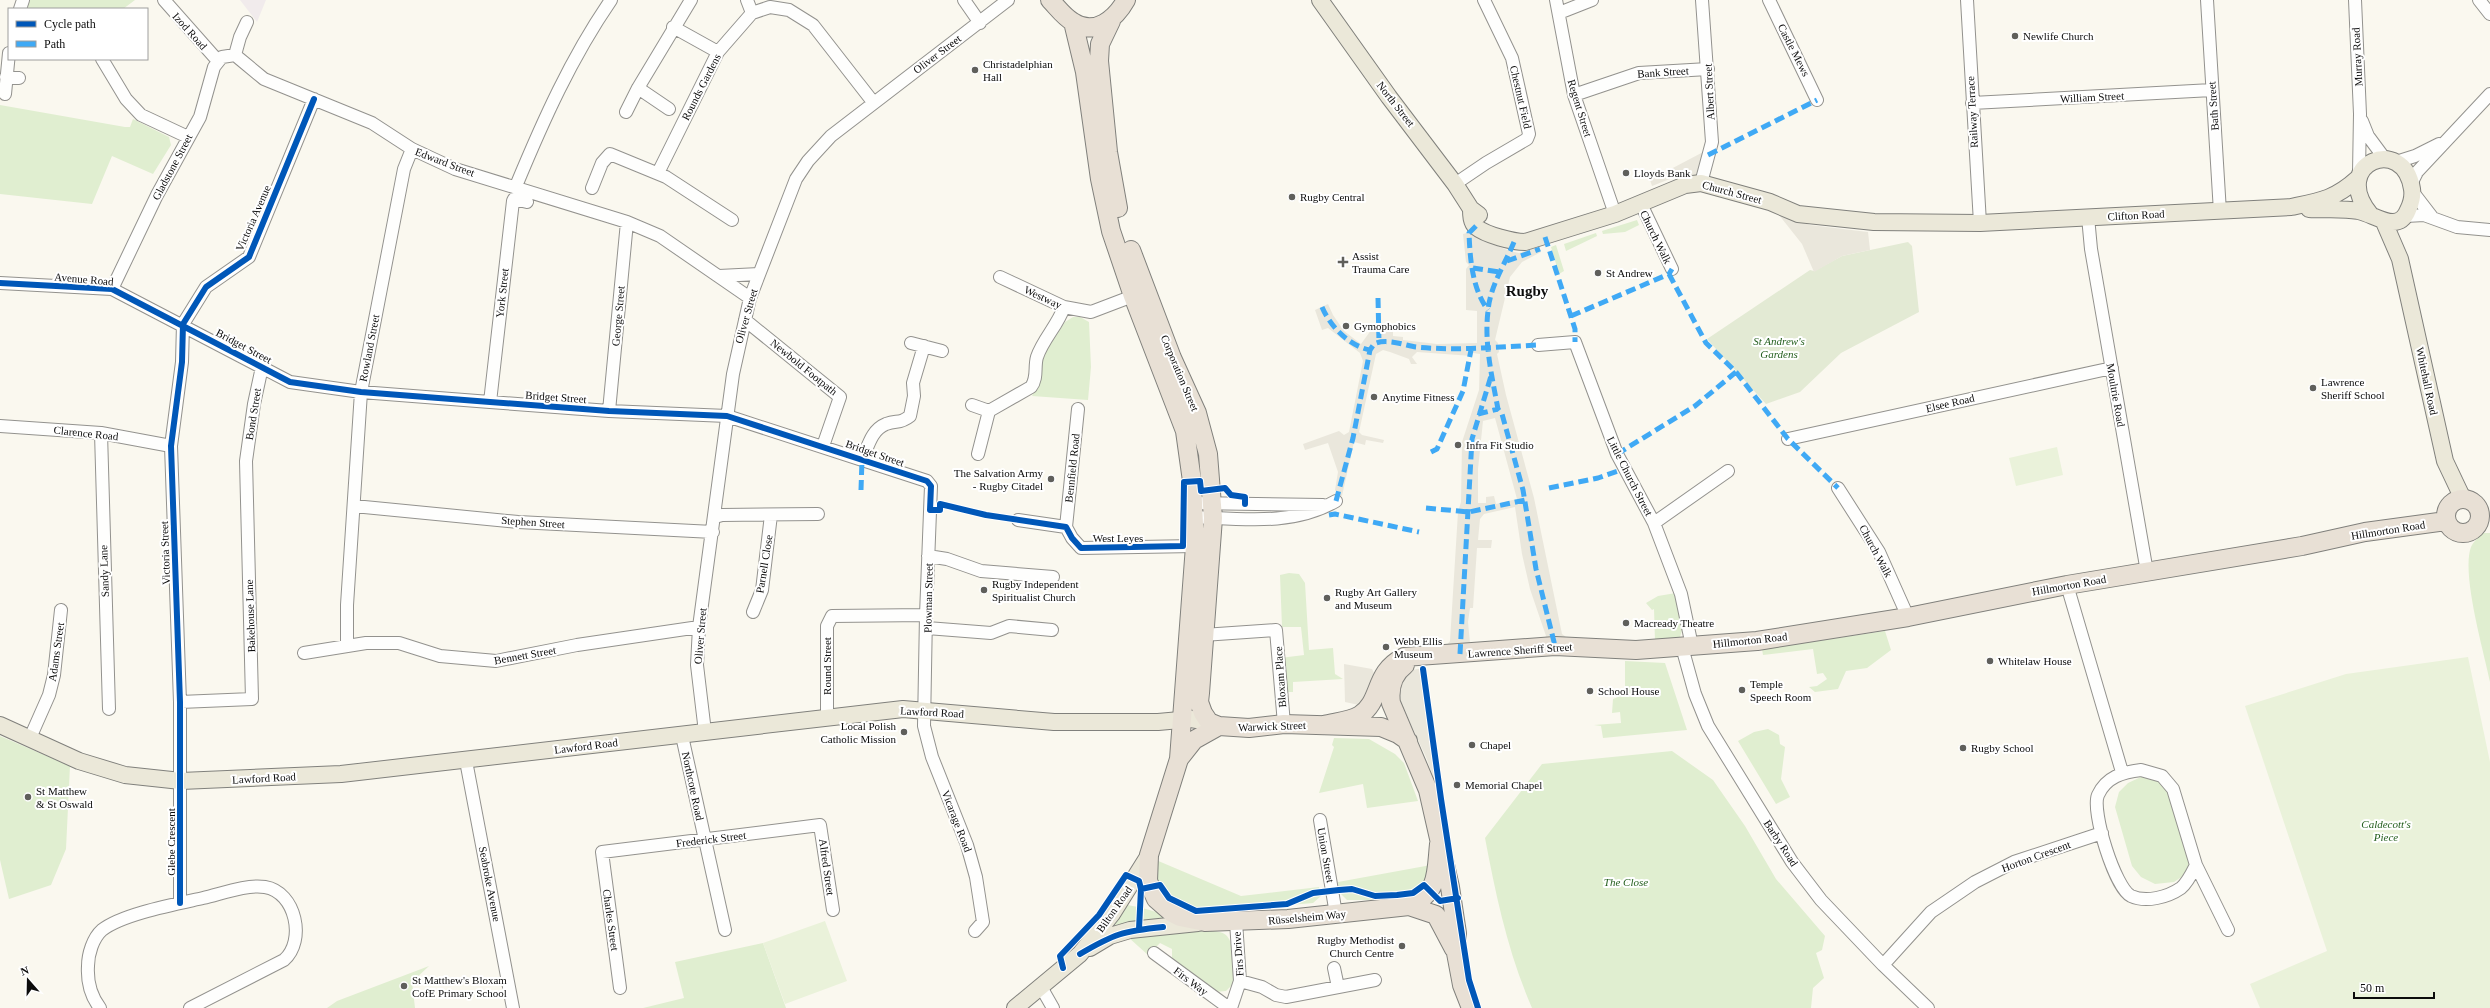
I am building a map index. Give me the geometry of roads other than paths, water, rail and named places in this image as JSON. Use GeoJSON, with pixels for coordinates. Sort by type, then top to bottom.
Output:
{"type":"FeatureCollection","features":[{"type":"Feature","properties":{"kind":"highway"},"geometry":{"type":"LineString","coordinates":[[1050,0],[1073,22],[1081,26],[1101,26],[1122,8]]}},
{"type":"Feature","properties":{"kind":"highway","name":"Corporation Street"},"geometry":{"type":"LineString","coordinates":[[1122,8],[1100,44],[1099,61],[1102,152],[1110,224],[1133,296],[1185,431],[1195,510],[1195,546],[1181,719]]}},
{"type":"Feature","properties":{"kind":"highway","name":"Corporation Street"},"geometry":{"type":"LineString","coordinates":[[1073,22],[1086,72],[1102,152],[1121,221],[1172,358],[1197,414],[1208,454],[1213,510],[1199,702],[1214,724]]}},
{"type":"Feature","properties":{"kind":"highway"},"geometry":{"type":"LineString","coordinates":[[2463,499],[2476,506],[2485,521],[2474,529],[2464,533],[2451,528],[2446,521],[2449,506],[2463,499]]}},
{"type":"Feature","properties":{"kind":"highway","name":"Hillmorton Road"},"geometry":{"type":"LineString","coordinates":[[1687,647],[1757,641],[1908,617],[2067,585],[2302,546],[2366,532],[2446,521]]}},
{"type":"Feature","properties":{"kind":"highway","name":"Lawrence Sheriff Street"},"geometry":{"type":"LineString","coordinates":[[1324,724],[1359,716],[1372,702],[1383,674],[1391,665],[1404,657],[1555,646],[1636,650],[1687,647]]}},
{"type":"Feature","properties":{"kind":"highway","name":"Lawrence Sheriff Street"},"geometry":{"type":"LineString","coordinates":[[1420,657],[1410,661],[1398,672],[1390,694],[1394,714],[1408,741],[1428,790],[1439,844]]}},
{"type":"Feature","properties":{"kind":"highway","name":"Bilton Road"},"geometry":{"type":"LineString","coordinates":[[1149,855],[1179,759],[1181,719]]}},
{"type":"Feature","properties":{"kind":"highway","name":"Bilton Road"},"geometry":{"type":"LineString","coordinates":[[1179,759],[1194,740],[1214,724]]}},
{"type":"Feature","properties":{"kind":"highway","name":"Warwick Street"},"geometry":{"type":"LineString","coordinates":[[1214,724],[1249,728],[1284,724],[1324,724]]}},
{"type":"Feature","properties":{"kind":"highway"},"geometry":{"type":"LineString","coordinates":[[1324,724],[1381,727],[1398,734],[1408,741]]}},
{"type":"Feature","properties":{"kind":"highway"},"geometry":{"type":"LineString","coordinates":[[1439,844],[1454,910],[1457,933],[1456,953],[1462,985],[1471,1008]]}},
{"type":"Feature","properties":{"kind":"highway","name":"Rüsselsheim Way"},"geometry":{"type":"LineString","coordinates":[[1149,855],[1148,881],[1160,904],[1180,917],[1205,922],[1236,922],[1336,914],[1409,906],[1422,900],[1436,880],[1439,844]]}},
{"type":"Feature","properties":{"kind":"highway","name":"Rüsselsheim Way"},"geometry":{"type":"LineString","coordinates":[[1409,906],[1436,915],[1444,926],[1456,953]]}},
{"type":"Feature","properties":{"kind":"main road","name":"North Street"},"geometry":{"type":"LineString","coordinates":[[1320,0],[1389,97],[1456,184],[1471,209]]}},
{"type":"Feature","properties":{"kind":"main road","name":"Clifton Road"},"geometry":{"type":"LineString","coordinates":[[1980,223],[2220,212],[2291,207],[2328,200],[2338,195],[2375,160],[2391,161]]}},
{"type":"Feature","properties":{"kind":"main road"},"geometry":{"type":"LineString","coordinates":[[2391,161],[2405,172],[2412,187]]}},
{"type":"Feature","properties":{"kind":"main road"},"geometry":{"type":"LineString","coordinates":[[2358,176],[2359,195],[2377,218]]}},
{"type":"Feature","properties":{"kind":"main road","name":"Church Street"},"geometry":{"type":"LineString","coordinates":[[1471,209],[1478,214],[1493,234],[1514,242],[1525,242],[1615,214],[1685,185],[1701,183],[1770,202],[1798,214],[1874,222],[1980,223]]}},
{"type":"Feature","properties":{"kind":"main road","name":"Clifton Road"},"geometry":{"type":"LineString","coordinates":[[2291,207],[2358,211],[2394,222],[2404,218],[2412,187]]}},
{"type":"Feature","properties":{"kind":"main road","name":"Whitehall Road"},"geometry":{"type":"LineString","coordinates":[[2377,218],[2400,259],[2445,461],[2463,499]]}},
{"type":"Feature","properties":{"kind":"main road","name":"Whitehall Road"},"geometry":{"type":"LineString","coordinates":[[2400,259],[2404,218]]}},
{"type":"Feature","properties":{"kind":"main road","name":"Lawford Road"},"geometry":{"type":"LineString","coordinates":[[0,725],[79,761],[124,775],[181,781],[341,774],[682,736],[827,716],[903,709],[925,709],[1054,722],[1158,722],[1181,719]]}},
{"type":"Feature","properties":{"kind":"main road","name":"Warwick Street"},"geometry":{"type":"LineString","coordinates":[[1181,719],[1214,724]]}},
{"type":"Feature","properties":{"kind":"main road","name":"Bilton Road"},"geometry":{"type":"LineString","coordinates":[[1015,1008],[1080,954],[1112,914],[1149,855]]}},
{"type":"Feature","properties":{"kind":"main road","name":"Rüsselsheim Way"},"geometry":{"type":"LineString","coordinates":[[1080,954],[1110,936],[1130,930],[1205,922]]}},
{"type":"Feature","properties":{"kind":"street","name":"Izod Road"},"geometry":{"type":"LineString","coordinates":[[164,0],[218,61]]}},
{"type":"Feature","properties":{"kind":"street"},"geometry":{"type":"LineString","coordinates":[[516,186],[549,107],[588,35],[611,0]]}},
{"type":"Feature","properties":{"kind":"street"},"geometry":{"type":"LineString","coordinates":[[626,112],[673,27],[691,0]]}},
{"type":"Feature","properties":{"kind":"street"},"geometry":{"type":"LineString","coordinates":[[747,0],[752,14]]}},
{"type":"Feature","properties":{"kind":"street"},"geometry":{"type":"LineString","coordinates":[[964,0],[980,23]]}},
{"type":"Feature","properties":{"kind":"street","name":"Chestnut Field"},"geometry":{"type":"LineString","coordinates":[[1456,184],[1486,163],[1526,139],[1529,134],[1512,58],[1492,20],[1484,0]]}},
{"type":"Feature","properties":{"kind":"street","name":"Regent Street"},"geometry":{"type":"LineString","coordinates":[[1556,0],[1574,95],[1615,214]]}},
{"type":"Feature","properties":{"kind":"street"},"geometry":{"type":"LineString","coordinates":[[1559,13],[1592,0]]}},
{"type":"Feature","properties":{"kind":"street","name":"Albert Street"},"geometry":{"type":"LineString","coordinates":[[1701,183],[1712,142],[1702,0]]}},
{"type":"Feature","properties":{"kind":"street","name":"Castle Mews"},"geometry":{"type":"LineString","coordinates":[[1769,0],[1817,100]]}},
{"type":"Feature","properties":{"kind":"street","name":"Railway Terrace"},"geometry":{"type":"LineString","coordinates":[[1967,0],[1980,223]]}},
{"type":"Feature","properties":{"kind":"street","name":"Bath Street"},"geometry":{"type":"LineString","coordinates":[[2207,0],[2220,212]]}},
{"type":"Feature","properties":{"kind":"street","name":"Murray Road"},"geometry":{"type":"LineString","coordinates":[[2355,0],[2360,114],[2358,176]]}},
{"type":"Feature","properties":{"kind":"street"},"geometry":{"type":"LineString","coordinates":[[2479,0],[2490,14]]}},
{"type":"Feature","properties":{"kind":"street","name":"Oliver Street"},"geometry":{"type":"LineString","coordinates":[[705,732],[697,665],[700,627],[735,360],[750,298],[783,209],[796,179],[808,161],[831,136],[873,102],[1009,1]]}},
{"type":"Feature","properties":{"kind":"street","name":"Rounds Gardens"},"geometry":{"type":"LineString","coordinates":[[658,173],[718,52],[752,14],[770,7],[789,10],[813,25],[873,102]]}},
{"type":"Feature","properties":{"kind":"street"},"geometry":{"type":"LineString","coordinates":[[218,61],[226,55],[235,55],[240,37],[247,22]]}},
{"type":"Feature","properties":{"kind":"street"},"geometry":{"type":"LineString","coordinates":[[673,27],[718,52]]}},
{"type":"Feature","properties":{"kind":"street","name":"Edward Street"},"geometry":{"type":"LineString","coordinates":[[235,55],[264,79],[372,123],[412,149],[455,169],[516,186],[627,222],[660,236],[750,298]]}},
{"type":"Feature","properties":{"kind":"street"},"geometry":{"type":"LineString","coordinates":[[5,94],[8,60]]}},
{"type":"Feature","properties":{"kind":"street"},"geometry":{"type":"LineString","coordinates":[[103,60],[126,99],[141,115],[188,137]]}},
{"type":"Feature","properties":{"kind":"street","name":"Gladstone Street"},"geometry":{"type":"LineString","coordinates":[[112,289],[157,195],[200,117],[218,61]]}},
{"type":"Feature","properties":{"kind":"street","name":"Bank Street"},"geometry":{"type":"LineString","coordinates":[[1574,95],[1639,73],[1708,69]]}},
{"type":"Feature","properties":{"kind":"street"},"geometry":{"type":"LineString","coordinates":[[6,77],[19,78]]}},
{"type":"Feature","properties":{"kind":"street"},"geometry":{"type":"LineString","coordinates":[[638,88],[669,109]]}},
{"type":"Feature","properties":{"kind":"street","name":"William Street"},"geometry":{"type":"LineString","coordinates":[[1972,103],[2212,90]]}},
{"type":"Feature","properties":{"kind":"street","name":"Clifton Road"},"geometry":{"type":"LineString","coordinates":[[2412,187],[2417,172],[2490,94]]}},
{"type":"Feature","properties":{"kind":"street","name":"Victoria Avenue"},"geometry":{"type":"LineString","coordinates":[[183,324],[206,287],[249,257],[314,99]]}},
{"type":"Feature","properties":{"kind":"street","name":"Murray Road"},"geometry":{"type":"LineString","coordinates":[[2360,114],[2368,136],[2391,161]]}},
{"type":"Feature","properties":{"kind":"street","name":"Clifton Road"},"geometry":{"type":"LineString","coordinates":[[2391,161],[2416,156],[2446,140]]}},
{"type":"Feature","properties":{"kind":"street","name":"Rowland Street"},"geometry":{"type":"LineString","coordinates":[[347,645],[361,392],[404,169],[412,149]]}},
{"type":"Feature","properties":{"kind":"street"},"geometry":{"type":"LineString","coordinates":[[592,188],[602,163],[610,154],[658,173],[732,220]]}},
{"type":"Feature","properties":{"kind":"street"},"geometry":{"type":"LineString","coordinates":[[2412,187],[2432,217]]}},
{"type":"Feature","properties":{"kind":"street","name":"York Street"},"geometry":{"type":"LineString","coordinates":[[490,402],[513,201],[514,199],[527,202]]}},
{"type":"Feature","properties":{"kind":"street","name":"Church Walk"},"geometry":{"type":"LineString","coordinates":[[1641,204],[1672,269]]}},
{"type":"Feature","properties":{"kind":"street","name":"Moultrie Road"},"geometry":{"type":"LineString","coordinates":[[2088,217],[2091,249],[2147,572]]}},
{"type":"Feature","properties":{"kind":"street"},"geometry":{"type":"LineString","coordinates":[[2404,218],[2432,217],[2457,227],[2490,230]]}},
{"type":"Feature","properties":{"kind":"street","name":"George Street"},"geometry":{"type":"LineString","coordinates":[[609,411],[627,222]]}},
{"type":"Feature","properties":{"kind":"street"},"geometry":{"type":"LineString","coordinates":[[719,276],[759,274]]}},
{"type":"Feature","properties":{"kind":"street","name":"Westway"},"geometry":{"type":"LineString","coordinates":[[1000,277],[1064,307],[1092,312],[1133,296]]}},
{"type":"Feature","properties":{"kind":"street","name":"Avenue Road"},"geometry":{"type":"LineString","coordinates":[[0,283],[112,289],[183,324]]}},
{"type":"Feature","properties":{"kind":"street"},"geometry":{"type":"LineString","coordinates":[[978,454],[989,411],[1031,387],[1035,381],[1037,358],[1060,320],[1064,307]]}},
{"type":"Feature","properties":{"kind":"street","name":"Newbold Footpath"},"geometry":{"type":"LineString","coordinates":[[745,320],[840,397],[823,446]]}},
{"type":"Feature","properties":{"kind":"street","name":"Bridget Street"},"geometry":{"type":"LineString","coordinates":[[183,324],[290,382],[361,392],[609,411],[727,416],[927,481],[931,486]]}},
{"type":"Feature","properties":{"kind":"street","name":"Victoria Street"},"geometry":{"type":"LineString","coordinates":[[181,781],[180,702],[171,446],[182,362],[183,324]]}},
{"type":"Feature","properties":{"kind":"street","name":"Little Church Street"},"geometry":{"type":"LineString","coordinates":[[1538,345],[1575,342],[1616,454],[1654,523],[1681,594],[1687,647]]}},
{"type":"Feature","properties":{"kind":"street"},"geometry":{"type":"LineString","coordinates":[[911,343],[942,351]]}},
{"type":"Feature","properties":{"kind":"street"},"geometry":{"type":"LineString","coordinates":[[862,460],[877,429],[888,424],[899,423],[910,416],[914,396],[913,383],[924,346]]}},
{"type":"Feature","properties":{"kind":"street","name":"Bond Street"},"geometry":{"type":"LineString","coordinates":[[246,461],[254,404],[262,367]]}},
{"type":"Feature","properties":{"kind":"street","name":"Elsee Road"},"geometry":{"type":"LineString","coordinates":[[1788,439],[2112,368]]}},
{"type":"Feature","properties":{"kind":"street"},"geometry":{"type":"LineString","coordinates":[[972,405],[989,411]]}},
{"type":"Feature","properties":{"kind":"street","name":"Bennfield Road"},"geometry":{"type":"LineString","coordinates":[[1066,527],[1078,409]]}},
{"type":"Feature","properties":{"kind":"street","name":"Clarence Road"},"geometry":{"type":"LineString","coordinates":[[0,426],[101,433],[171,446]]}},
{"type":"Feature","properties":{"kind":"street","name":"Sandy Lane"},"geometry":{"type":"LineString","coordinates":[[101,433],[109,709]]}},
{"type":"Feature","properties":{"kind":"street","name":"Bakehouse Lane"},"geometry":{"type":"LineString","coordinates":[[180,702],[252,699],[246,461]]}},
{"type":"Feature","properties":{"kind":"street"},"geometry":{"type":"LineString","coordinates":[[1654,523],[1728,471]]}},
{"type":"Feature","properties":{"kind":"street","name":"Plowman Street"},"geometry":{"type":"LineString","coordinates":[[925,709],[926,615],[931,486]]}},
{"type":"Feature","properties":{"kind":"street","name":"Church Walk"},"geometry":{"type":"LineString","coordinates":[[1838,488],[1879,552],[1908,617]]}},
{"type":"Feature","properties":{"kind":"street"},"geometry":{"type":"LineString","coordinates":[[1195,510],[1332,503]]}},
{"type":"Feature","properties":{"kind":"street","name":"Stephen Street"},"geometry":{"type":"LineString","coordinates":[[354,506],[518,522],[713,532]]}},
{"type":"Feature","properties":{"kind":"street"},"geometry":{"type":"LineString","coordinates":[[715,517],[722,515],[818,514]]}},
{"type":"Feature","properties":{"kind":"street","name":"Parnell Close"},"geometry":{"type":"LineString","coordinates":[[753,612],[762,590],[771,515]]}},
{"type":"Feature","properties":{"kind":"street"},"geometry":{"type":"LineString","coordinates":[[1018,520],[1066,527]]}},
{"type":"Feature","properties":{"kind":"street","name":"West Leyes"},"geometry":{"type":"LineString","coordinates":[[1066,527],[1072,538],[1081,548],[1195,546]]}},
{"type":"Feature","properties":{"kind":"street"},"geometry":{"type":"LineString","coordinates":[[928,556],[947,559],[981,571],[1053,577]]}},
{"type":"Feature","properties":{"kind":"street"},"geometry":{"type":"LineString","coordinates":[[2067,585],[2122,772]]}},
{"type":"Feature","properties":{"kind":"street","name":"Adams Street"},"geometry":{"type":"LineString","coordinates":[[30,738],[49,695],[54,675],[61,610]]}},
{"type":"Feature","properties":{"kind":"street","name":"Round Street"},"geometry":{"type":"LineString","coordinates":[[827,716],[827,626],[832,616],[926,615]]}},
{"type":"Feature","properties":{"kind":"street"},"geometry":{"type":"LineString","coordinates":[[927,628],[991,633],[1009,626],[1052,630]]}},
{"type":"Feature","properties":{"kind":"street","name":"Bennett Street"},"geometry":{"type":"LineString","coordinates":[[304,653],[347,645],[399,643],[440,656],[496,661],[577,645],[700,627]]}},
{"type":"Feature","properties":{"kind":"street","name":"Bloxam Place"},"geometry":{"type":"LineString","coordinates":[[1203,635],[1276,630],[1284,724]]}},
{"type":"Feature","properties":{"kind":"street","name":"Barby Road"},"geometry":{"type":"LineString","coordinates":[[1687,647],[1695,694],[1708,726],[1792,862],[1821,900],[1883,965],[1928,1008]]}},
{"type":"Feature","properties":{"kind":"street","name":"Vicarage Road"},"geometry":{"type":"LineString","coordinates":[[925,709],[924,726],[932,757],[967,845],[976,877],[983,922],[975,931]]}},
{"type":"Feature","properties":{"kind":"street","name":"Northcote Road"},"geometry":{"type":"LineString","coordinates":[[682,736],[725,930]]}},
{"type":"Feature","properties":{"kind":"street","name":"Seabroke Avenue"},"geometry":{"type":"LineString","coordinates":[[466,761],[513,1008]]}},
{"type":"Feature","properties":{"kind":"street"},"geometry":{"type":"LineString","coordinates":[[2196,865],[2190,878],[2181,888],[2164,896],[2147,899],[2130,896],[2117,880],[2095,810],[2098,795],[2108,781],[2122,772],[2141,770],[2162,776],[2174,789],[2196,865],[2228,930]]}},
{"type":"Feature","properties":{"kind":"street","name":"Glebe Crescent"},"geometry":{"type":"LineString","coordinates":[[180,903],[181,781]]}},
{"type":"Feature","properties":{"kind":"street","name":"Union Street"},"geometry":{"type":"LineString","coordinates":[[1320,820],[1336,914]]}},
{"type":"Feature","properties":{"kind":"street","name":"Frederick Street"},"geometry":{"type":"LineString","coordinates":[[602,852],[705,841],[820,825]]}},
{"type":"Feature","properties":{"kind":"street","name":"Alfred Street"},"geometry":{"type":"LineString","coordinates":[[820,825],[833,910]]}},
{"type":"Feature","properties":{"kind":"street","name":"Horton Crescent"},"geometry":{"type":"LineString","coordinates":[[1883,965],[1931,912],[1975,882],[2014,862],[2102,832]]}},
{"type":"Feature","properties":{"kind":"street","name":"Charles Street"},"geometry":{"type":"LineString","coordinates":[[602,852],[620,988]]}},
{"type":"Feature","properties":{"kind":"street"},"geometry":{"type":"LineString","coordinates":[[100,1008],[93,998],[87,980],[88,954],[101,931],[116,922],[180,903],[253,887],[266,887],[278,892],[285,898],[296,922],[296,940],[292,953],[284,960],[190,1008]]}},
{"type":"Feature","properties":{"kind":"street","name":"Firs Drive"},"geometry":{"type":"LineString","coordinates":[[1230,1008],[1240,981],[1236,922]]}},
{"type":"Feature","properties":{"kind":"street","name":"Firs Way"},"geometry":{"type":"LineString","coordinates":[[1154,953],[1230,1008]]}},
{"type":"Feature","properties":{"kind":"street"},"geometry":{"type":"LineString","coordinates":[[1334,968],[1338,987]]}},
{"type":"Feature","properties":{"kind":"street"},"geometry":{"type":"LineString","coordinates":[[1240,981],[1262,987],[1276,995],[1286,997],[1375,980]]}},
{"type":"Feature","properties":{"kind":"street"},"geometry":{"type":"LineString","coordinates":[[1041,987],[1053,1008]]}},
{"type":"Feature","properties":{"kind":"place","name":"Newlife Church"},"geometry":{"type":"Point","coordinates":[2015,36]}},
{"type":"Feature","properties":{"kind":"place","name":"Christadelphian Hall"},"geometry":{"type":"Point","coordinates":[975,70]}},
{"type":"Feature","properties":{"kind":"place","name":"Lloyds Bank"},"geometry":{"type":"Point","coordinates":[1626,173]}},
{"type":"Feature","properties":{"kind":"place","name":"Rugby Central"},"geometry":{"type":"Point","coordinates":[1292,197]}},
{"type":"Feature","properties":{"kind":"place","name":"Assist Trauma Care"},"geometry":{"type":"Point","coordinates":[1343,262]}},
{"type":"Feature","properties":{"kind":"place","name":"St Andrew"},"geometry":{"type":"Point","coordinates":[1598,273]}},
{"type":"Feature","properties":{"kind":"place","name":"Gymophobics"},"geometry":{"type":"Point","coordinates":[1346,326]}},
{"type":"Feature","properties":{"kind":"place","name":"Lawrence Sheriff School"},"geometry":{"type":"Point","coordinates":[2313,388]}},
{"type":"Feature","properties":{"kind":"place","name":"Anytime Fitness"},"geometry":{"type":"Point","coordinates":[1374,397]}},
{"type":"Feature","properties":{"kind":"place","name":"Infra Fit Studio"},"geometry":{"type":"Point","coordinates":[1458,445]}},
{"type":"Feature","properties":{"kind":"place","name":"The Salvation Army - Rugby Citadel"},"geometry":{"type":"Point","coordinates":[1051,479]}},
{"type":"Feature","properties":{"kind":"place","name":"Rugby Independent Spiritualist Church"},"geometry":{"type":"Point","coordinates":[984,590]}},
{"type":"Feature","properties":{"kind":"place","name":"Rugby Art Gallery and Museum"},"geometry":{"type":"Point","coordinates":[1327,598]}},
{"type":"Feature","properties":{"kind":"place","name":"Macready Theatre"},"geometry":{"type":"Point","coordinates":[1626,623]}},
{"type":"Feature","properties":{"kind":"place","name":"Webb Ellis Museum"},"geometry":{"type":"Point","coordinates":[1386,647]}},
{"type":"Feature","properties":{"kind":"place","name":"Whitelaw House"},"geometry":{"type":"Point","coordinates":[1990,661]}},
{"type":"Feature","properties":{"kind":"place","name":"Temple Speech Room"},"geometry":{"type":"Point","coordinates":[1742,690]}},
{"type":"Feature","properties":{"kind":"place","name":"School House"},"geometry":{"type":"Point","coordinates":[1590,691]}},
{"type":"Feature","properties":{"kind":"place","name":"Local Polish Catholic Mission"},"geometry":{"type":"Point","coordinates":[904,732]}},
{"type":"Feature","properties":{"kind":"place","name":"Chapel"},"geometry":{"type":"Point","coordinates":[1472,745]}},
{"type":"Feature","properties":{"kind":"place","name":"Rugby School"},"geometry":{"type":"Point","coordinates":[1963,748]}},
{"type":"Feature","properties":{"kind":"place","name":"Memorial Chapel"},"geometry":{"type":"Point","coordinates":[1457,785]}},
{"type":"Feature","properties":{"kind":"place","name":"St Matthew & St Oswald"},"geometry":{"type":"Point","coordinates":[28,797]}},
{"type":"Feature","properties":{"kind":"place","name":"Rugby Methodist Church Centre"},"geometry":{"type":"Point","coordinates":[1402,946]}},
{"type":"Feature","properties":{"kind":"place","name":"St Matthew's Bloxam CofE Primary School"},"geometry":{"type":"Point","coordinates":[404,986]}},
{"type":"Feature","properties":{"kind":"district","name":"Rugby"},"geometry":{"type":"Point","coordinates":[1527,291]}},
{"type":"Feature","properties":{"kind":"park label","name":"St Andrew's Gardens"},"geometry":{"type":"Point","coordinates":[1779,347]}},
{"type":"Feature","properties":{"kind":"park label","name":"Caldecott's Piece"},"geometry":{"type":"Point","coordinates":[2386,830]}},
{"type":"Feature","properties":{"kind":"park label","name":"The Close"},"geometry":{"type":"Point","coordinates":[1626,882]}}]}
